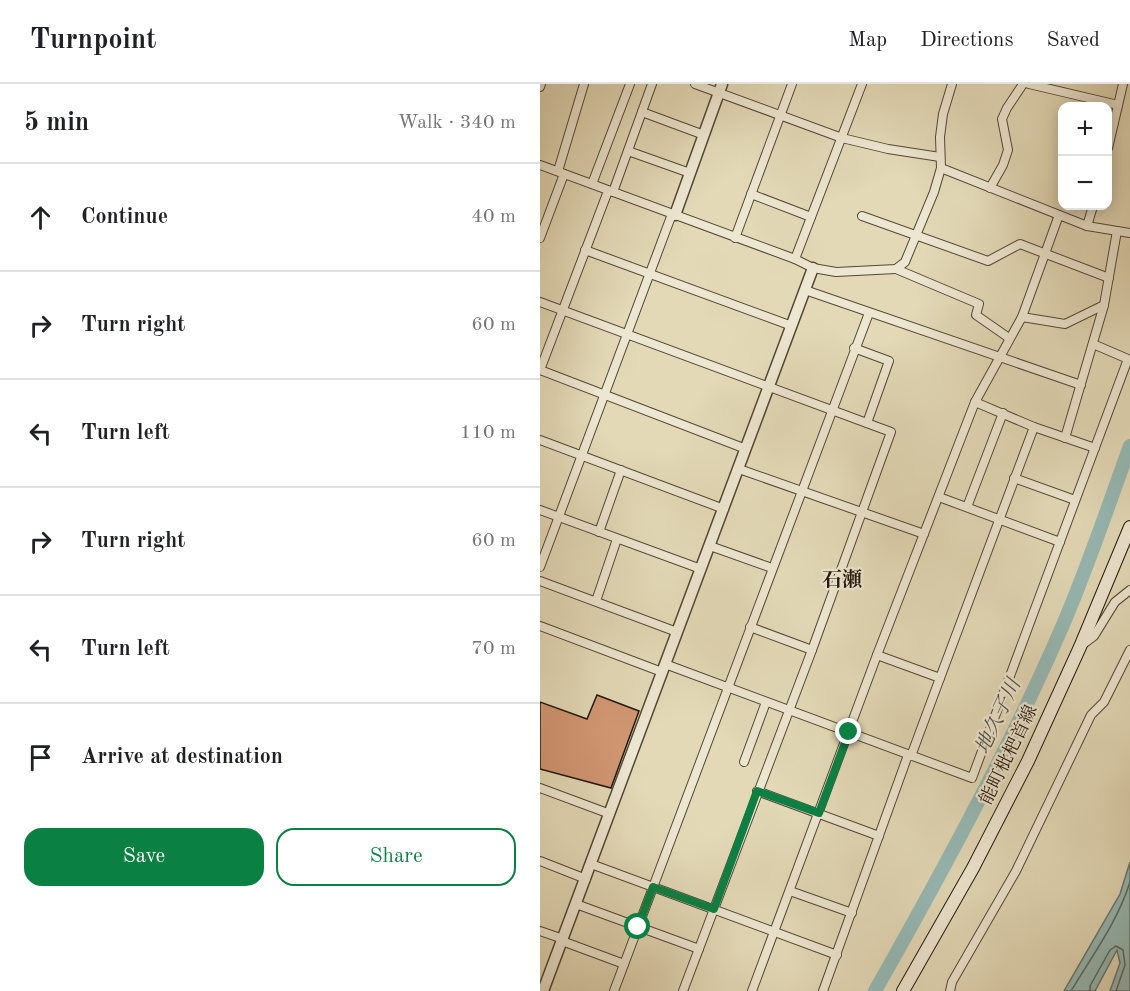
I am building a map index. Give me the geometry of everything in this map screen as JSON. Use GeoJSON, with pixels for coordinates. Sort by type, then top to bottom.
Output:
{"type":"FeatureCollection","features":[{"type":"Feature","properties":{"kind":"main road","name":"能町枇杷首線"},"geometry":{"type":"LineString","coordinates":[[903,991],[973,868],[1022,772],[1080,647],[1130,527]]}},
{"type":"Feature","properties":{"kind":"street"},"geometry":{"type":"LineString","coordinates":[[540,238],[585,84]]}},
{"type":"Feature","properties":{"kind":"street"},"geometry":{"type":"LineString","coordinates":[[592,184],[630,84]]}},
{"type":"Feature","properties":{"kind":"street"},"geometry":{"type":"LineString","coordinates":[[652,84],[628,151],[585,250],[540,370],[746,449]]}},
{"type":"Feature","properties":{"kind":"street"},"geometry":{"type":"LineString","coordinates":[[695,84],[721,89],[780,116],[842,138],[888,149],[940,157]]}},
{"type":"Feature","properties":{"kind":"street"},"geometry":{"type":"LineString","coordinates":[[735,238],[792,84]]}},
{"type":"Feature","properties":{"kind":"street"},"geometry":{"type":"LineString","coordinates":[[795,259],[862,84]]}},
{"type":"Feature","properties":{"kind":"street"},"geometry":{"type":"LineString","coordinates":[[896,269],[905,262],[934,192],[941,168],[940,137],[943,114],[952,84]]}},
{"type":"Feature","properties":{"kind":"street"},"geometry":{"type":"LineString","coordinates":[[990,188],[1003,165],[1008,150],[1002,119],[1023,84]]}},
{"type":"Feature","properties":{"kind":"street"},"geometry":{"type":"LineString","coordinates":[[1029,84],[1118,105]]}},
{"type":"Feature","properties":{"kind":"street"},"geometry":{"type":"LineString","coordinates":[[1112,128],[1123,84]]}},
{"type":"Feature","properties":{"kind":"street"},"geometry":{"type":"LineString","coordinates":[[540,567],[721,89]]}},
{"type":"Feature","properties":{"kind":"street"},"geometry":{"type":"LineString","coordinates":[[642,112],[704,135]]}},
{"type":"Feature","properties":{"kind":"street"},"geometry":{"type":"LineString","coordinates":[[628,151],[690,173]]}},
{"type":"Feature","properties":{"kind":"street"},"geometry":{"type":"LineString","coordinates":[[540,165],[795,259],[813,268],[836,272],[896,269],[979,304],[975,315],[1010,338]]}},
{"type":"Feature","properties":{"kind":"street"},"geometry":{"type":"LineString","coordinates":[[941,168],[1088,226],[1130,232]]}},
{"type":"Feature","properties":{"kind":"street"},"geometry":{"type":"LineString","coordinates":[[751,194],[811,217]]}},
{"type":"Feature","properties":{"kind":"street"},"geometry":{"type":"LineString","coordinates":[[1088,226],[1092,210]]}},
{"type":"Feature","properties":{"kind":"street"},"geometry":{"type":"LineString","coordinates":[[752,991],[975,402],[1022,317],[1059,215]]}},
{"type":"Feature","properties":{"kind":"street"},"geometry":{"type":"LineString","coordinates":[[862,216],[988,261],[1020,244],[1046,252],[1109,278]]}},
{"type":"Feature","properties":{"kind":"street"},"geometry":{"type":"LineString","coordinates":[[1065,438],[1104,305],[1117,231]]}},
{"type":"Feature","properties":{"kind":"street"},"geometry":{"type":"LineString","coordinates":[[585,250],[792,326]]}},
{"type":"Feature","properties":{"kind":"street"},"geometry":{"type":"LineString","coordinates":[[543,991],[813,268]]}},
{"type":"Feature","properties":{"kind":"street"},"geometry":{"type":"LineString","coordinates":[[805,290],[1081,386]]}},
{"type":"Feature","properties":{"kind":"street"},"geometry":{"type":"LineString","coordinates":[[540,302],[891,432],[812,650],[683,991]]}},
{"type":"Feature","properties":{"kind":"street"},"geometry":{"type":"LineString","coordinates":[[1022,317],[1065,324],[1104,305]]}},
{"type":"Feature","properties":{"kind":"street"},"geometry":{"type":"LineString","coordinates":[[614,991],[726,687],[869,313]]}},
{"type":"Feature","properties":{"kind":"street"},"geometry":{"type":"LineString","coordinates":[[540,626],[726,687],[972,778],[1128,358],[1093,344]]}},
{"type":"Feature","properties":{"kind":"street"},"geometry":{"type":"LineString","coordinates":[[854,348],[889,361],[867,423]]}},
{"type":"Feature","properties":{"kind":"street"},"geometry":{"type":"LineString","coordinates":[[975,402],[1034,427],[1095,448]]}},
{"type":"Feature","properties":{"kind":"street"},"geometry":{"type":"LineString","coordinates":[[967,507],[1003,414]]}},
{"type":"Feature","properties":{"kind":"street"},"geometry":{"type":"LineString","coordinates":[[823,991],[879,836],[1034,427]]}},
{"type":"Feature","properties":{"kind":"street"},"geometry":{"type":"LineString","coordinates":[[540,440],[724,509]]}},
{"type":"Feature","properties":{"kind":"street"},"geometry":{"type":"LineString","coordinates":[[739,469],[924,534]]}},
{"type":"Feature","properties":{"kind":"street"},"geometry":{"type":"LineString","coordinates":[[599,532],[621,470]]}},
{"type":"Feature","properties":{"kind":"street"},"geometry":{"type":"LineString","coordinates":[[1014,478],[1075,500]]}},
{"type":"Feature","properties":{"kind":"street"},"geometry":{"type":"LineString","coordinates":[[939,497],[1060,542]]}},
{"type":"Feature","properties":{"kind":"street"},"geometry":{"type":"LineString","coordinates":[[540,510],[701,569]]}},
{"type":"Feature","properties":{"kind":"street"},"geometry":{"type":"LineString","coordinates":[[596,601],[617,539]]}},
{"type":"Feature","properties":{"kind":"street"},"geometry":{"type":"LineString","coordinates":[[710,546],[772,568]]}},
{"type":"Feature","properties":{"kind":"street"},"geometry":{"type":"LineString","coordinates":[[540,580],[677,632]]}},
{"type":"Feature","properties":{"kind":"street"},"geometry":{"type":"LineString","coordinates":[[1080,647],[1094,636],[1115,602],[1130,590]]}},
{"type":"Feature","properties":{"kind":"street"},"geometry":{"type":"LineString","coordinates":[[750,627],[812,650]]}},
{"type":"Feature","properties":{"kind":"street"},"geometry":{"type":"LineString","coordinates":[[950,991],[952,982],[1016,871],[1091,715],[1104,702],[1130,650]]}},
{"type":"Feature","properties":{"kind":"street"},"geometry":{"type":"LineString","coordinates":[[878,655],[940,678]]}},
{"type":"Feature","properties":{"kind":"street"},"geometry":{"type":"LineString","coordinates":[[744,762],[766,702]]}},
{"type":"Feature","properties":{"kind":"street"},"geometry":{"type":"LineString","coordinates":[[540,788],[610,814]]}},
{"type":"Feature","properties":{"kind":"street"},"geometry":{"type":"LineString","coordinates":[[757,791],[879,836]]}},
{"type":"Feature","properties":{"kind":"street"},"geometry":{"type":"LineString","coordinates":[[540,861],[586,879]]}},
{"type":"Feature","properties":{"kind":"street"},"geometry":{"type":"LineString","coordinates":[[591,864],[837,955]]}},
{"type":"Feature","properties":{"kind":"street"},"geometry":{"type":"LineString","coordinates":[[790,891],[852,913]]}},
{"type":"Feature","properties":{"kind":"street"},"geometry":{"type":"LineString","coordinates":[[576,904],[699,949]]}},
{"type":"Feature","properties":{"kind":"street"},"geometry":{"type":"LineString","coordinates":[[540,930],[624,964]]}},
{"type":"Feature","properties":{"kind":"water"},"geometry":{"type":"Polygon","coordinates":[[[1130,862],[1130,991],[1110,991],[1120,963],[1117,950],[1095,991],[1064,991],[1120,894],[1130,862]]]}},
{"type":"Feature","properties":{"kind":"building"},"geometry":{"type":"Polygon","coordinates":[[[597,695],[639,711],[611,788],[540,769],[540,702],[587,719],[597,695]]]}},
{"type":"Feature","properties":{"kind":"waterway","name":"地久子川"},"geometry":{"type":"LineString","coordinates":[[875,991],[971,815],[1017,725],[1078,588],[1130,446]]}},
{"type":"Feature","properties":{"kind":"district","name":"石瀬"},"geometry":{"type":"Point","coordinates":[842,581]}},
{"type":"Feature","properties":{"kind":"route"},"geometry":{"type":"LineString","coordinates":[[638,927],[653,887],[714,909],[757,791],[819,813],[849,732]]}}]}
